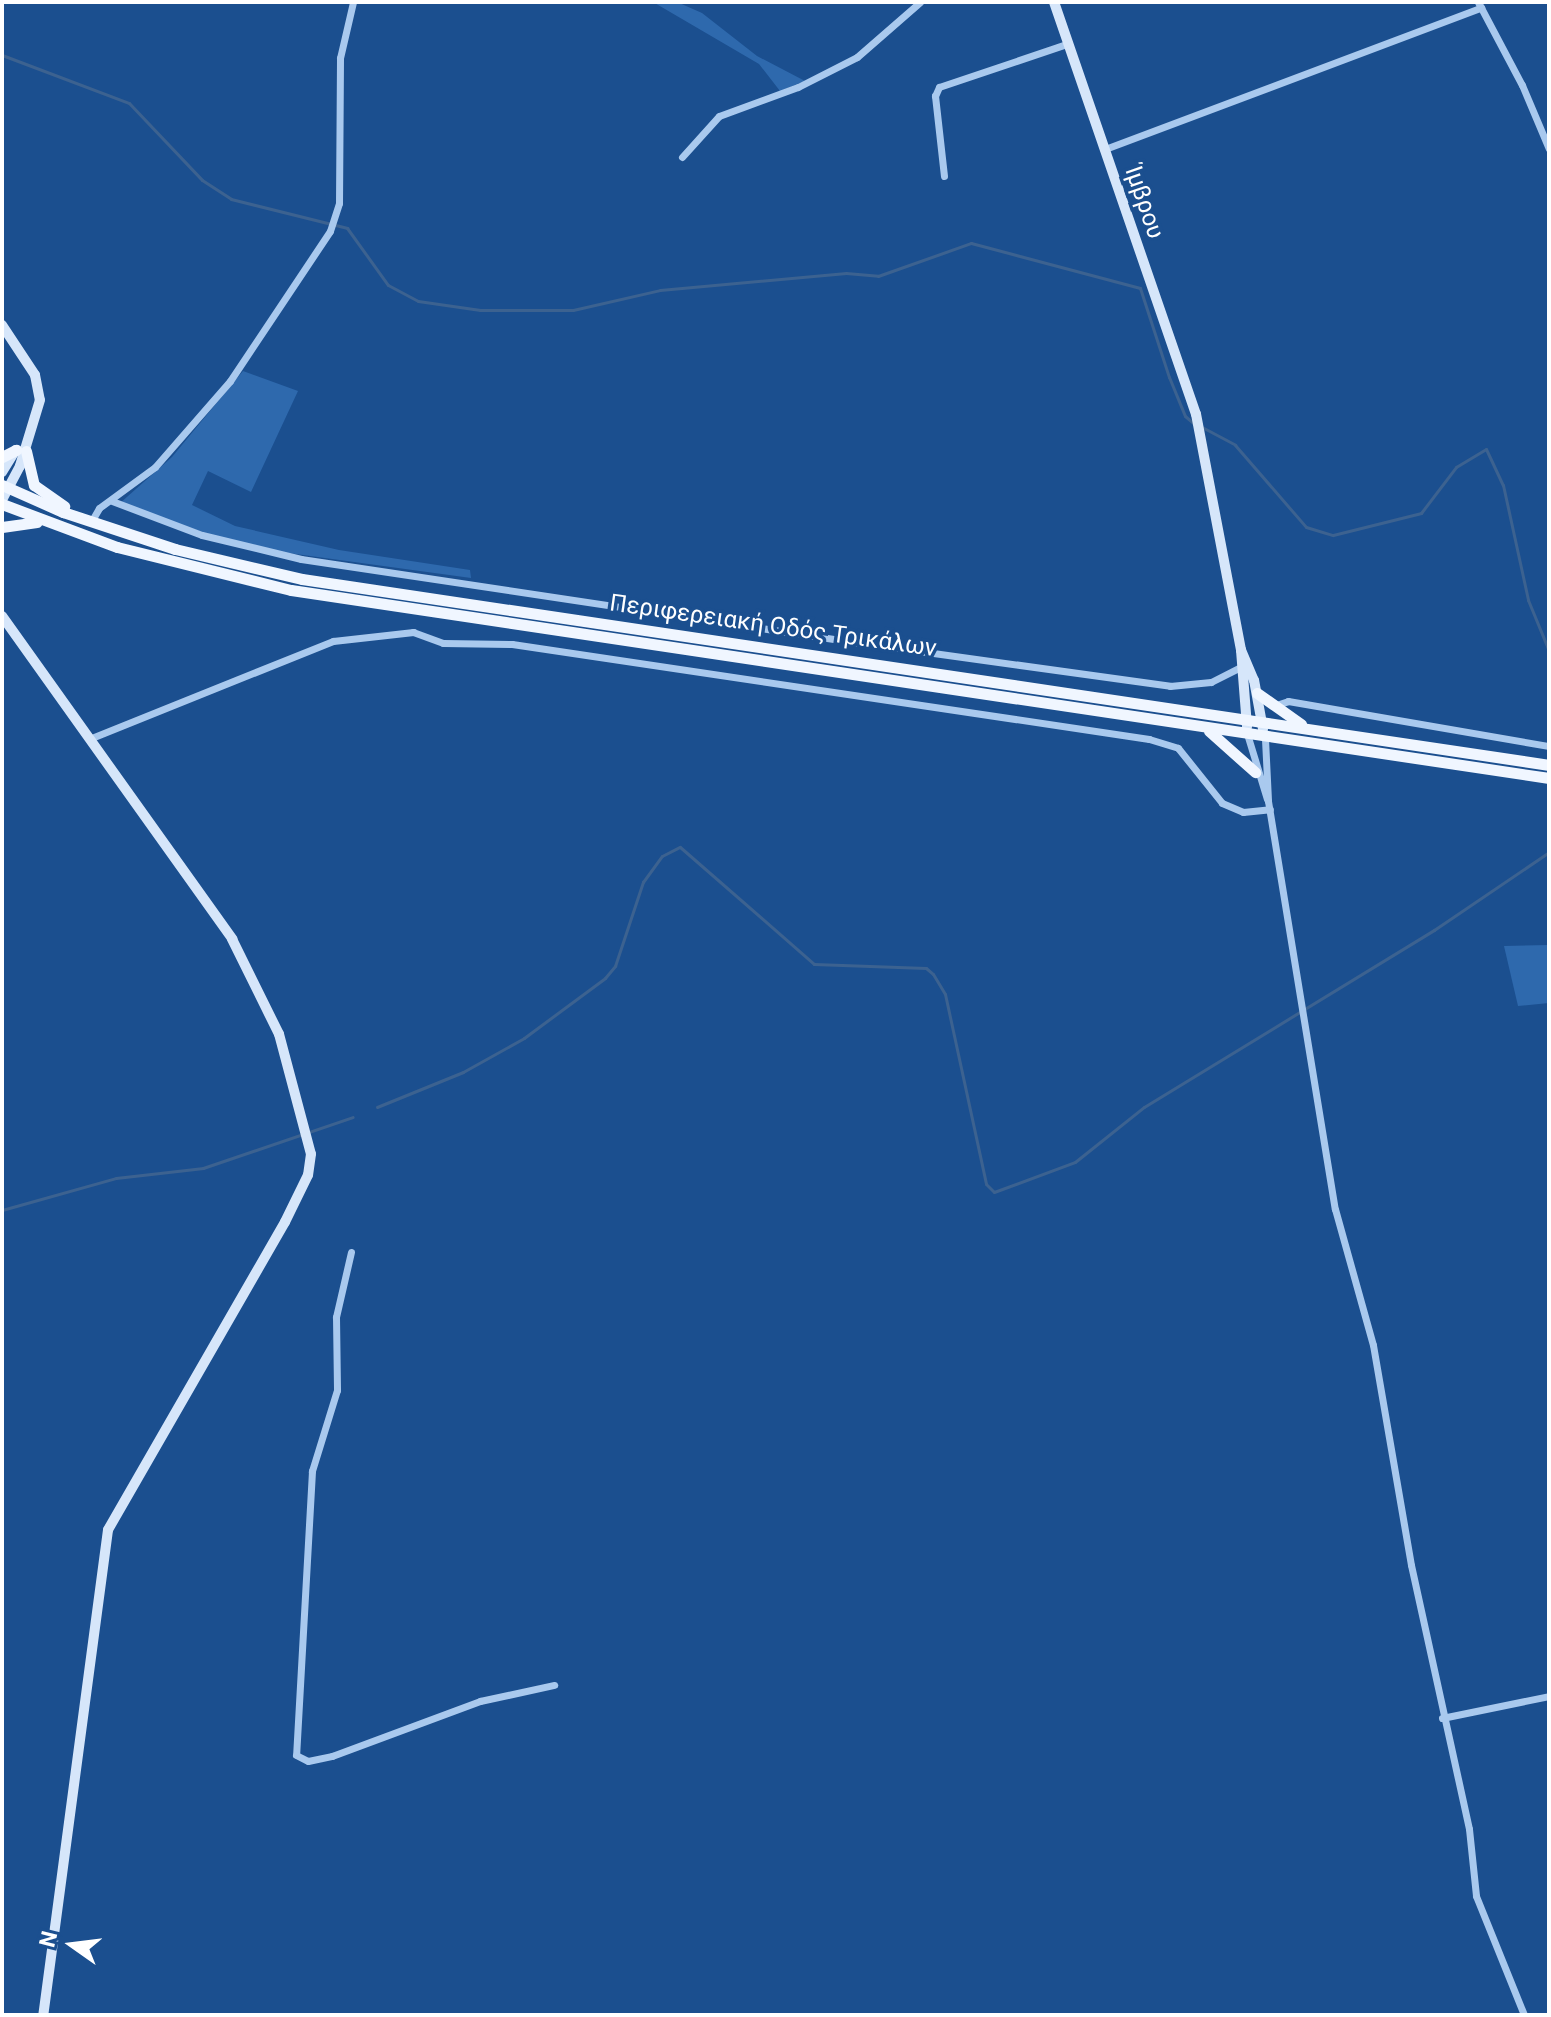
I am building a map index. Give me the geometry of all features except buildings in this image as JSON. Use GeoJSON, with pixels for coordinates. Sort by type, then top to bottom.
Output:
{"type":"FeatureCollection","features":[{"type":"Feature","properties":{"kind":"main road"},"geometry":{"type":"LineString","coordinates":[[2,457],[21,450],[34,485],[88,521]]}},
{"type":"Feature","properties":{"kind":"main road","name":"Περιφερειακή Οδός Τρικάλων"},"geometry":{"type":"LineString","coordinates":[[5,487],[88,521],[193,554],[302,579],[1245,717],[1549,765]]}},
{"type":"Feature","properties":{"kind":"main road","name":"Περιφερειακή Οδός Τρικάλων"},"geometry":{"type":"LineString","coordinates":[[2,502],[46,523],[174,563],[291,590],[1206,728],[1248,737],[1549,778]]}},
{"type":"Feature","properties":{"kind":"main road"},"geometry":{"type":"LineString","coordinates":[[2,527],[46,523]]}},
{"type":"Feature","properties":{"kind":"main road"},"geometry":{"type":"LineString","coordinates":[[1257,693],[1272,707],[1308,728]]}},
{"type":"Feature","properties":{"kind":"main road"},"geometry":{"type":"LineString","coordinates":[[1206,728],[1255,772]]}},
{"type":"Feature","properties":{"kind":"street"},"geometry":{"type":"LineString","coordinates":[[88,521],[99,508],[155,467],[230,381],[330,231],[337,215],[337,96],[353,2]]}},
{"type":"Feature","properties":{"kind":"street"},"geometry":{"type":"LineString","coordinates":[[682,157],[719,116],[798,87],[857,57],[920,2]]}},
{"type":"Feature","properties":{"kind":"street","name":"Ίμβρου"},"geometry":{"type":"LineString","coordinates":[[1054,2],[1196,414],[1241,650]]}},
{"type":"Feature","properties":{"kind":"street"},"geometry":{"type":"LineString","coordinates":[[1105,149],[1480,5],[1549,149]]}},
{"type":"Feature","properties":{"kind":"street"},"geometry":{"type":"LineString","coordinates":[[944,176],[935,96],[939,87],[1067,44]]}},
{"type":"Feature","properties":{"kind":"street"},"geometry":{"type":"LineString","coordinates":[[2,325],[29,363],[39,388],[31,433],[5,487],[2,502]]}},
{"type":"Feature","properties":{"kind":"street"},"geometry":{"type":"LineString","coordinates":[[2,472],[21,450]]}},
{"type":"Feature","properties":{"kind":"street"},"geometry":{"type":"LineString","coordinates":[[112,501],[202,535],[301,559],[847,641],[1170,686],[1211,682],[1240,667]]}},
{"type":"Feature","properties":{"kind":"street"},"geometry":{"type":"LineString","coordinates":[[2,616],[236,947],[279,1034],[310,1145],[308,1175],[291,1211],[108,1530],[43,2015]]}},
{"type":"Feature","properties":{"kind":"street"},"geometry":{"type":"LineString","coordinates":[[89,739],[333,641],[362,633],[413,632],[443,643],[512,644],[1149,739],[1178,748],[1222,803],[1243,812],[1269,805]]}},
{"type":"Feature","properties":{"kind":"street"},"geometry":{"type":"LineString","coordinates":[[1241,650],[1248,737],[1255,772],[1269,805]]}},
{"type":"Feature","properties":{"kind":"street"},"geometry":{"type":"LineString","coordinates":[[1241,650],[1257,693],[1262,720],[1269,805],[1302,992],[1335,1209],[1373,1345],[1442,1718],[1469,1829],[1476,1896],[1524,2015]]}},
{"type":"Feature","properties":{"kind":"street"},"geometry":{"type":"LineString","coordinates":[[1272,707],[1288,701],[1549,746]]}},
{"type":"Feature","properties":{"kind":"street"},"geometry":{"type":"LineString","coordinates":[[351,1252],[336,1317],[337,1390],[312,1471],[296,1755],[308,1761],[332,1756],[480,1701],[554,1685]]}},
{"type":"Feature","properties":{"kind":"street"},"geometry":{"type":"LineString","coordinates":[[1442,1718],[1549,1696]]}},
{"type":"Feature","properties":{"kind":"shaded area"},"geometry":{"type":"Polygon","coordinates":[[[653,2],[677,2],[702,13],[757,56],[805,81],[780,91],[759,64],[653,2]]]}},
{"type":"Feature","properties":{"kind":"shaded area"},"geometry":{"type":"Polygon","coordinates":[[[243,371],[298,391],[251,492],[208,471],[192,505],[235,526],[339,550],[470,570],[471,578],[281,552],[229,541],[119,504],[172,457],[243,371]]]}},
{"type":"Feature","properties":{"kind":"shaded area"},"geometry":{"type":"Polygon","coordinates":[[[1549,945],[1549,1003],[1518,1006],[1504,946],[1549,945]]]}},
{"type":"Feature","properties":{"kind":"waterway"},"geometry":{"type":"LineString","coordinates":[[2,55],[129,103],[202,180],[231,199],[347,228],[388,285],[418,301],[480,310],[573,310],[660,290],[846,273],[878,276],[971,243],[1140,288],[1169,377],[1185,416],[1193,423]]}},
{"type":"Feature","properties":{"kind":"waterway"},"geometry":{"type":"LineString","coordinates":[[1200,426],[1235,445],[1306,527],[1333,535],[1421,513],[1456,467],[1486,449],[1503,485],[1528,600],[1549,651]]}},
{"type":"Feature","properties":{"kind":"waterway"},"geometry":{"type":"LineString","coordinates":[[377,1107],[463,1072],[524,1038],[605,978],[615,966],[643,882],[662,856],[680,847],[814,964],[926,968],[933,974],[945,994],[986,1184],[994,1192],[1075,1162],[1144,1107],[1434,930],[1549,852]]}},
{"type":"Feature","properties":{"kind":"waterway"},"geometry":{"type":"LineString","coordinates":[[2,1210],[116,1178],[203,1168],[353,1117]]}}]}
